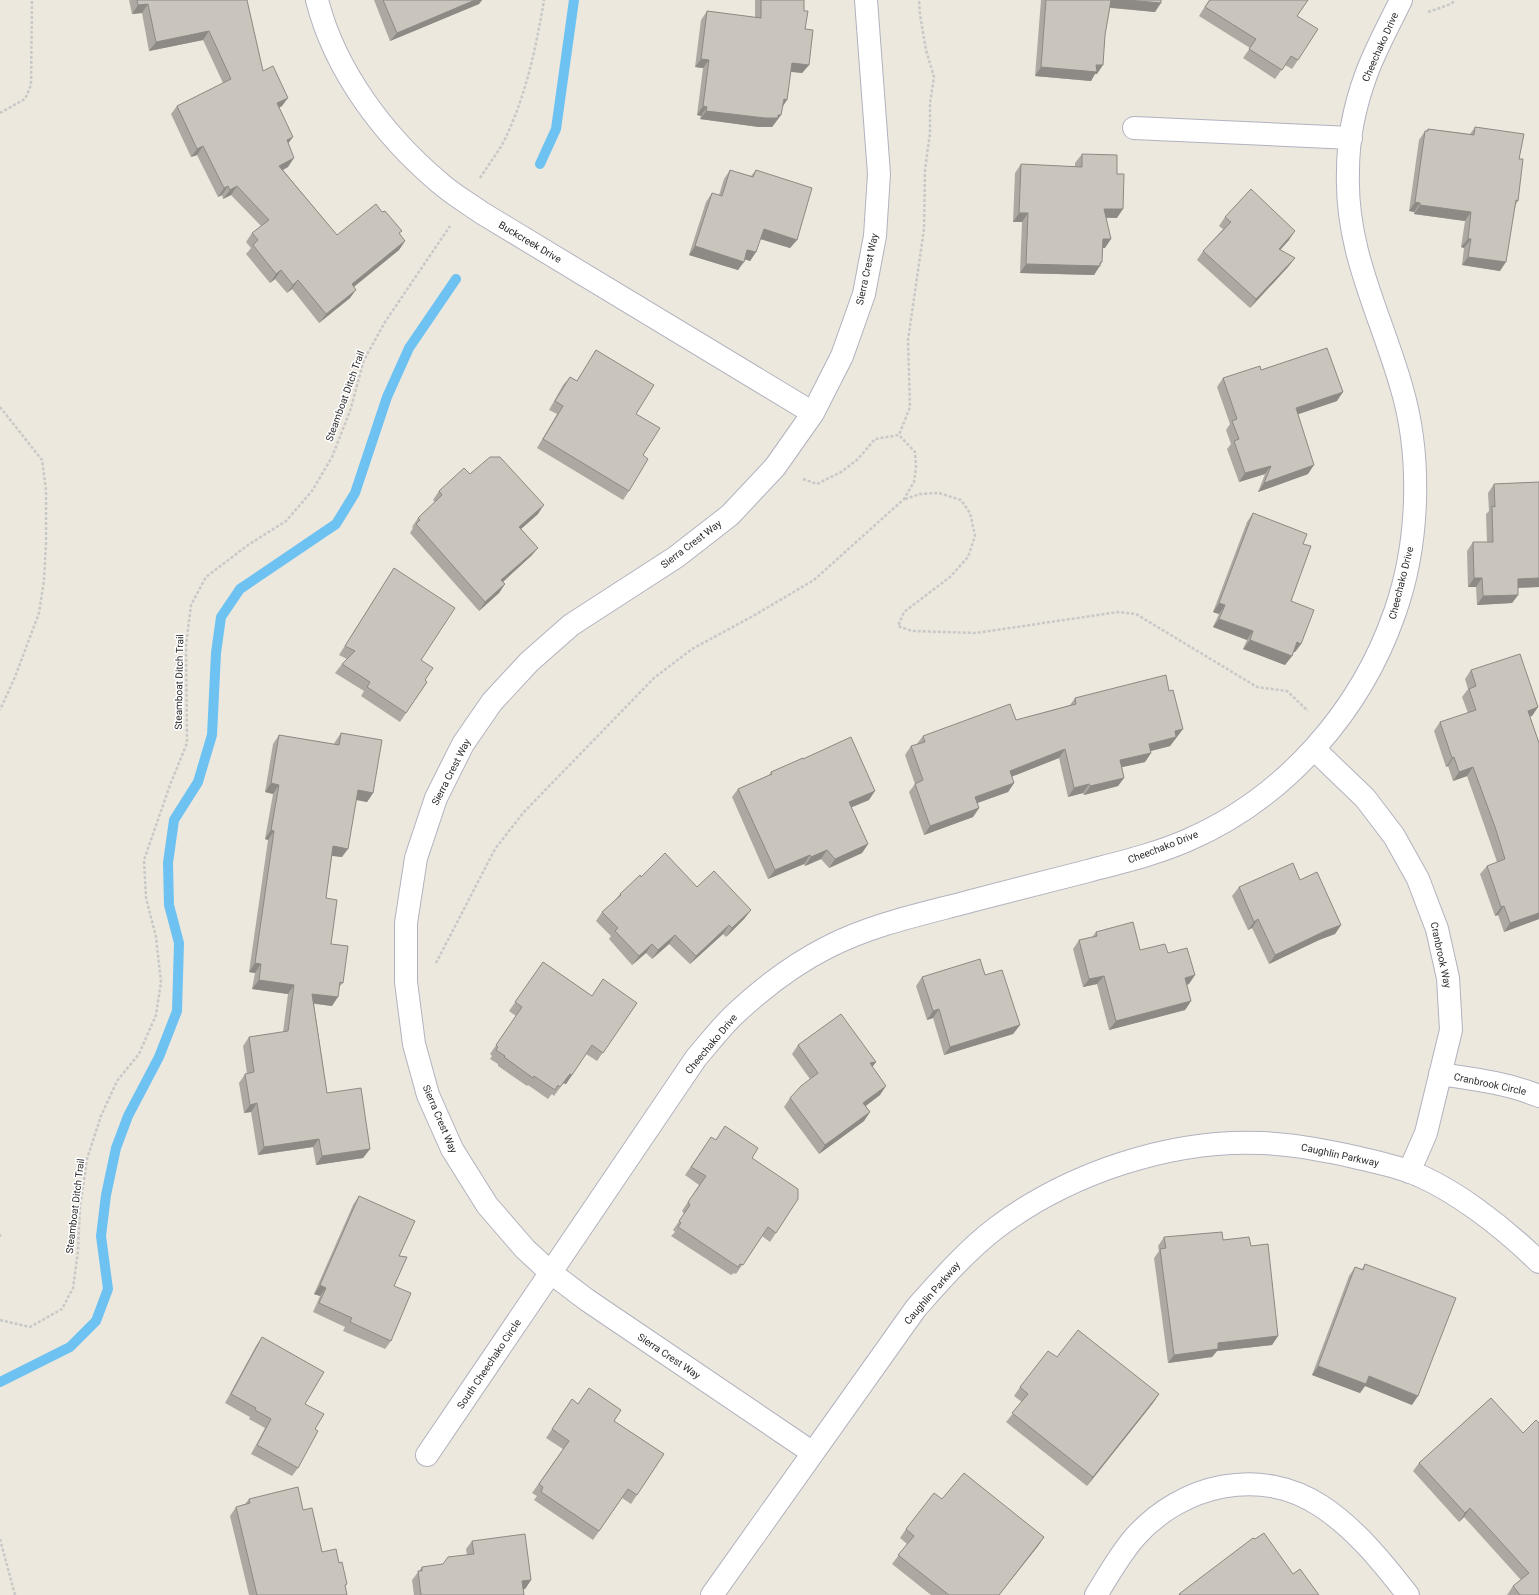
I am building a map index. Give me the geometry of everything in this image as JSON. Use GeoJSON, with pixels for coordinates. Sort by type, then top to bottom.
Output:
{"type":"FeatureCollection","features":[{"type":"Feature","properties":{"kind":"street","name":"Buckcreek Drive"},"geometry":{"type":"LineString","coordinates":[[317,0],[320,13],[341,61],[368,107],[402,148],[440,184],[482,213],[813,413]]}},
{"type":"Feature","properties":{"kind":"street","name":"Sierra Crest Way"},"geometry":{"type":"LineString","coordinates":[[813,1453],[587,1300],[550,1272],[525,1249],[487,1205],[452,1149],[428,1095],[414,1044],[406,982],[406,923],[416,858],[436,798],[463,744],[492,702],[528,662],[571,625],[676,557],[730,515],[775,467],[813,413],[842,356],[864,294],[875,236],[879,174],[866,0]]}},
{"type":"Feature","properties":{"kind":"street","name":"Cheechako Drive"},"geometry":{"type":"LineString","coordinates":[[550,1272],[696,1058],[734,1015],[779,976],[828,947],[880,925],[1140,858],[1190,839],[1233,816],[1278,784],[1314,749],[1347,708],[1375,661],[1396,610],[1410,557],[1415,501],[1413,448],[1403,391],[1361,270],[1350,218],[1348,170],[1353,123],[1366,75],[1400,0]]}},
{"type":"Feature","properties":{"kind":"street"},"geometry":{"type":"LineString","coordinates":[[1134,128],[1351,138]]}},
{"type":"Feature","properties":{"kind":"street","name":"Cranbrook Way"},"geometry":{"type":"LineString","coordinates":[[1314,749],[1365,798],[1394,836],[1418,879],[1437,929],[1448,978],[1451,1030],[1426,1133],[1409,1172]]}},
{"type":"Feature","properties":{"kind":"street","name":"Cranbrook Circle"},"geometry":{"type":"LineString","coordinates":[[1440,1074],[1486,1081],[1519,1089],[1539,1096]]}},
{"type":"Feature","properties":{"kind":"street","name":"Caughlin Parkway"},"geometry":{"type":"LineString","coordinates":[[712,1595],[916,1308],[952,1267],[996,1228],[1042,1198],[1090,1174],[1148,1155],[1208,1145],[1261,1143],[1313,1148],[1366,1159],[1409,1172],[1444,1189],[1482,1213],[1523,1246],[1539,1262]]}},
{"type":"Feature","properties":{"kind":"street","name":"South Cheechako Circle"},"geometry":{"type":"LineString","coordinates":[[427,1455],[550,1272]]}},
{"type":"Feature","properties":{"kind":"street"},"geometry":{"type":"LineString","coordinates":[[1096,1595],[1134,1538],[1160,1514],[1200,1491],[1224,1486],[1251,1484],[1287,1490],[1322,1507],[1341,1521],[1362,1541],[1408,1595]]}},
{"type":"Feature","properties":{"kind":"path"},"geometry":{"type":"LineString","coordinates":[[0,113],[25,99],[31,85],[32,0]]}},
{"type":"Feature","properties":{"kind":"path","name":"Steamboat Ditch Trail"},"geometry":{"type":"LineString","coordinates":[[0,1320],[30,1327],[62,1309],[73,1288],[78,1251],[80,1207],[87,1159],[101,1116],[117,1081],[139,1054],[156,1015],[161,982],[156,937],[146,898],[144,860],[170,785],[187,743],[186,646],[191,605],[206,577],[248,546],[286,521],[312,491],[332,457],[350,411],[364,360],[385,322],[452,223],[462,199],[476,185],[504,140],[521,102],[536,48],[544,0]]}},
{"type":"Feature","properties":{"kind":"path"},"geometry":{"type":"LineString","coordinates":[[898,435],[910,407],[908,340],[924,229],[924,170],[930,133],[930,103],[934,77],[926,50],[919,0]]}},
{"type":"Feature","properties":{"kind":"path"},"geometry":{"type":"LineString","coordinates":[[1427,12],[1451,4],[1455,0]]}},
{"type":"Feature","properties":{"kind":"path"},"geometry":{"type":"LineString","coordinates":[[0,407],[42,460],[46,490],[46,543],[44,580],[39,613],[15,677],[0,710]]}},
{"type":"Feature","properties":{"kind":"path"},"geometry":{"type":"LineString","coordinates":[[799,477],[816,484],[841,472],[858,460],[875,439],[898,435]]}},
{"type":"Feature","properties":{"kind":"path"},"geometry":{"type":"LineString","coordinates":[[435,965],[495,849],[523,813],[654,678],[692,649],[753,616],[814,580],[904,499],[914,482],[916,468],[915,452],[898,435]]}},
{"type":"Feature","properties":{"kind":"path"},"geometry":{"type":"LineString","coordinates":[[904,499],[920,494],[939,494],[961,500],[970,513],[975,536],[968,557],[950,577],[904,612],[898,626],[912,631],[976,633],[1118,612],[1136,614],[1257,687],[1287,692],[1329,730]]}},
{"type":"Feature","properties":{"kind":"path"},"geometry":{"type":"LineString","coordinates":[[0,1539],[15,1595]]}},
{"type":"Feature","properties":{"kind":"building"},"geometry":{"type":"Polygon","coordinates":[[[137,0],[247,0],[263,71],[273,66],[288,98],[277,103],[293,137],[287,140],[294,158],[279,166],[337,235],[376,204],[382,212],[385,211],[402,231],[399,233],[405,241],[352,284],[356,290],[326,314],[298,280],[293,285],[281,270],[276,274],[253,245],[258,240],[252,233],[269,220],[237,186],[230,190],[228,186],[224,188],[203,146],[197,149],[177,106],[231,79],[209,31],[156,42],[148,4],[138,5],[137,0]]]}},
{"type":"Feature","properties":{"kind":"building"},"geometry":{"type":"Polygon","coordinates":[[[383,0],[475,0],[397,33],[383,0]]]}},
{"type":"Feature","properties":{"kind":"building"},"geometry":{"type":"Polygon","coordinates":[[[761,0],[804,0],[804,11],[808,11],[805,29],[813,30],[809,65],[792,63],[787,100],[784,99],[781,115],[778,115],[778,118],[765,118],[706,111],[707,107],[703,106],[709,60],[701,59],[707,11],[761,18],[761,0]]]}},
{"type":"Feature","properties":{"kind":"building"},"geometry":{"type":"Polygon","coordinates":[[[1046,0],[1111,0],[1105,35],[1103,65],[1096,65],[1097,72],[1041,67],[1046,0]]]}},
{"type":"Feature","properties":{"kind":"building"},"geometry":{"type":"Polygon","coordinates":[[[1127,0],[1161,0],[1161,3],[1127,0]]]}},
{"type":"Feature","properties":{"kind":"building"},"geometry":{"type":"Polygon","coordinates":[[[1210,0],[1308,0],[1297,16],[1318,29],[1298,60],[1291,56],[1282,70],[1249,49],[1256,39],[1205,7],[1210,0]]]}},
{"type":"Feature","properties":{"kind":"building"},"geometry":{"type":"Polygon","coordinates":[[[1475,127],[1524,134],[1519,159],[1523,159],[1518,201],[1516,200],[1506,262],[1468,257],[1471,239],[1468,239],[1471,212],[1420,205],[1420,203],[1415,202],[1425,131],[1428,131],[1428,129],[1474,135],[1475,127]]]}},
{"type":"Feature","properties":{"kind":"building"},"geometry":{"type":"Polygon","coordinates":[[[1082,154],[1117,155],[1117,174],[1124,174],[1123,209],[1104,209],[1111,239],[1103,239],[1102,262],[1100,263],[1100,266],[1026,264],[1028,213],[1019,213],[1021,164],[1082,167],[1082,154]]]}},
{"type":"Feature","properties":{"kind":"building"},"geometry":{"type":"Polygon","coordinates":[[[730,170],[753,177],[756,170],[812,188],[797,240],[764,229],[756,252],[747,250],[744,262],[695,246],[712,193],[722,196],[730,170]]]}},
{"type":"Feature","properties":{"kind":"building"},"geometry":{"type":"Polygon","coordinates":[[[1251,189],[1295,231],[1279,249],[1295,258],[1256,299],[1203,251],[1231,222],[1225,217],[1251,189]]]}},
{"type":"Feature","properties":{"kind":"building"},"geometry":{"type":"Polygon","coordinates":[[[1327,348],[1343,392],[1296,408],[1314,465],[1264,483],[1271,466],[1245,473],[1234,441],[1239,439],[1232,421],[1237,419],[1223,378],[1260,366],[1261,370],[1327,348]]]}},
{"type":"Feature","properties":{"kind":"building"},"geometry":{"type":"Polygon","coordinates":[[[596,350],[654,385],[636,414],[660,428],[643,455],[648,459],[629,491],[543,439],[563,406],[555,401],[570,377],[577,381],[596,350]]]}},
{"type":"Feature","properties":{"kind":"building"},"geometry":{"type":"Polygon","coordinates":[[[490,457],[500,457],[544,505],[519,527],[538,548],[501,580],[505,584],[485,602],[416,524],[420,520],[418,518],[442,495],[439,491],[464,468],[470,474],[490,457]]]}},
{"type":"Feature","properties":{"kind":"building"},"geometry":{"type":"Polygon","coordinates":[[[1539,482],[1539,578],[1518,579],[1518,595],[1483,596],[1482,578],[1474,578],[1473,542],[1493,542],[1492,506],[1495,507],[1494,484],[1539,482]]]}},
{"type":"Feature","properties":{"kind":"building"},"geometry":{"type":"Polygon","coordinates":[[[1253,513],[1307,534],[1303,544],[1311,546],[1291,601],[1314,610],[1301,644],[1297,642],[1292,656],[1250,640],[1253,631],[1219,619],[1225,605],[1219,603],[1253,513]]]}},
{"type":"Feature","properties":{"kind":"building"},"geometry":{"type":"Polygon","coordinates":[[[394,568],[455,608],[421,660],[433,668],[425,680],[427,682],[406,713],[367,687],[370,682],[342,664],[355,651],[345,646],[394,568]]]}},
{"type":"Feature","properties":{"kind":"building"},"geometry":{"type":"Polygon","coordinates":[[[1520,654],[1538,707],[1528,711],[1539,743],[1539,913],[1510,923],[1504,906],[1501,907],[1487,866],[1505,859],[1495,827],[1473,767],[1459,772],[1454,757],[1452,758],[1440,722],[1476,710],[1469,689],[1476,686],[1471,670],[1520,654]]]}},
{"type":"Feature","properties":{"kind":"building"},"geometry":{"type":"Polygon","coordinates":[[[1166,675],[1169,691],[1173,690],[1183,729],[1175,731],[1176,737],[1149,744],[1151,753],[1120,760],[1124,778],[1074,788],[1065,749],[1010,771],[1014,783],[975,797],[979,808],[930,826],[915,784],[923,780],[911,746],[925,742],[923,736],[1010,704],[1016,720],[1076,704],[1075,698],[1166,675]]]}},
{"type":"Feature","properties":{"kind":"building"},"geometry":{"type":"Polygon","coordinates":[[[341,733],[382,740],[373,793],[358,790],[348,849],[333,846],[326,898],[337,900],[331,944],[348,946],[343,983],[340,982],[338,997],[312,994],[327,1093],[361,1088],[370,1149],[322,1156],[319,1139],[264,1147],[257,1103],[250,1105],[245,1074],[254,1072],[249,1037],[288,1031],[294,985],[259,980],[261,964],[255,963],[274,831],[271,830],[279,785],[271,783],[279,735],[339,745],[341,733]]]}},
{"type":"Feature","properties":{"kind":"building"},"geometry":{"type":"Polygon","coordinates":[[[851,737],[875,791],[849,802],[868,844],[835,859],[827,850],[811,857],[810,855],[775,870],[738,789],[772,774],[771,772],[851,737]]]}},
{"type":"Feature","properties":{"kind":"building"},"geometry":{"type":"Polygon","coordinates":[[[665,853],[697,887],[714,871],[751,910],[732,928],[729,925],[696,956],[675,935],[658,950],[652,944],[639,956],[615,931],[618,928],[602,912],[665,853]]]}},
{"type":"Feature","properties":{"kind":"building"},"geometry":{"type":"Polygon","coordinates":[[[1293,863],[1300,880],[1317,872],[1341,925],[1275,955],[1258,919],[1254,922],[1239,887],[1293,863]]]}},
{"type":"Feature","properties":{"kind":"building"},"geometry":{"type":"Polygon","coordinates":[[[1133,922],[1140,950],[1165,944],[1168,953],[1187,948],[1195,975],[1185,978],[1191,1001],[1116,1021],[1104,976],[1089,979],[1079,940],[1097,936],[1096,932],[1133,922]]]}},
{"type":"Feature","properties":{"kind":"building"},"geometry":{"type":"Polygon","coordinates":[[[980,959],[985,975],[1002,970],[1020,1025],[950,1047],[939,1009],[933,1011],[922,977],[980,959]]]}},
{"type":"Feature","properties":{"kind":"building"},"geometry":{"type":"Polygon","coordinates":[[[543,962],[592,996],[603,979],[637,1003],[603,1053],[592,1045],[572,1075],[570,1074],[560,1087],[558,1085],[555,1090],[534,1076],[533,1078],[496,1050],[498,1047],[496,1045],[522,1007],[515,1002],[543,962]]]}},
{"type":"Feature","properties":{"kind":"building"},"geometry":{"type":"Polygon","coordinates":[[[841,1014],[876,1062],[870,1063],[886,1086],[863,1103],[870,1112],[825,1145],[790,1098],[801,1086],[818,1073],[798,1045],[841,1014]]]}},
{"type":"Feature","properties":{"kind":"building"},"geometry":{"type":"Polygon","coordinates":[[[725,1126],[758,1148],[752,1158],[798,1189],[798,1199],[776,1233],[768,1227],[743,1265],[740,1264],[738,1267],[678,1227],[681,1223],[679,1221],[690,1205],[688,1202],[706,1176],[691,1167],[711,1137],[716,1140],[725,1126]]]}},
{"type":"Feature","properties":{"kind":"building"},"geometry":{"type":"Polygon","coordinates":[[[359,1196],[415,1221],[399,1256],[407,1257],[394,1286],[411,1293],[391,1341],[350,1322],[352,1318],[319,1303],[326,1288],[320,1285],[359,1196]]]}},
{"type":"Feature","properties":{"kind":"building"},"geometry":{"type":"Polygon","coordinates":[[[1222,1232],[1223,1240],[1249,1237],[1251,1246],[1268,1244],[1278,1336],[1218,1343],[1218,1349],[1174,1355],[1160,1249],[1166,1248],[1164,1237],[1222,1232]]]}},
{"type":"Feature","properties":{"kind":"building"},"geometry":{"type":"Polygon","coordinates":[[[1365,1264],[1456,1298],[1418,1396],[1369,1376],[1366,1384],[1318,1366],[1355,1267],[1363,1270],[1365,1264]]]}},
{"type":"Feature","properties":{"kind":"building"},"geometry":{"type":"Polygon","coordinates":[[[1078,1330],[1159,1394],[1093,1477],[1012,1413],[1028,1394],[1020,1387],[1048,1351],[1057,1357],[1078,1330]]]}},
{"type":"Feature","properties":{"kind":"building"},"geometry":{"type":"Polygon","coordinates":[[[262,1337],[324,1372],[305,1404],[324,1414],[315,1429],[318,1431],[298,1468],[257,1445],[271,1419],[255,1410],[256,1408],[231,1394],[262,1337]]]}},
{"type":"Feature","properties":{"kind":"building"},"geometry":{"type":"Polygon","coordinates":[[[589,1388],[621,1410],[614,1421],[664,1454],[637,1495],[628,1489],[599,1531],[541,1492],[543,1487],[539,1484],[569,1441],[552,1429],[572,1399],[578,1404],[589,1388]]]}},
{"type":"Feature","properties":{"kind":"building"},"geometry":{"type":"Polygon","coordinates":[[[1491,1398],[1523,1433],[1536,1420],[1539,1423],[1539,1595],[1520,1595],[1513,1586],[1529,1573],[1470,1508],[1465,1513],[1419,1463],[1491,1398]]]}},
{"type":"Feature","properties":{"kind":"building"},"geometry":{"type":"Polygon","coordinates":[[[964,1473],[1044,1537],[999,1595],[949,1595],[898,1555],[914,1536],[906,1529],[934,1493],[942,1499],[964,1473]]]}},
{"type":"Feature","properties":{"kind":"building"},"geometry":{"type":"Polygon","coordinates":[[[298,1487],[303,1510],[312,1508],[322,1552],[336,1549],[339,1563],[342,1562],[347,1584],[345,1585],[347,1595],[257,1595],[236,1507],[250,1503],[249,1499],[298,1487]]]}},
{"type":"Feature","properties":{"kind":"building"},"geometry":{"type":"Polygon","coordinates":[[[1264,1533],[1293,1574],[1300,1569],[1319,1595],[1179,1594],[1253,1538],[1255,1539],[1264,1533]]]}},
{"type":"Feature","properties":{"kind":"building"},"geometry":{"type":"Polygon","coordinates":[[[525,1534],[531,1580],[522,1581],[524,1595],[421,1595],[418,1571],[422,1571],[422,1567],[443,1564],[448,1557],[474,1554],[472,1541],[525,1534]]]}},
{"type":"Feature","properties":{"kind":"waterway"},"geometry":{"type":"LineString","coordinates":[[540,164],[556,129],[574,0]]}},
{"type":"Feature","properties":{"kind":"waterway"},"geometry":{"type":"LineString","coordinates":[[0,1382],[70,1347],[96,1321],[108,1289],[101,1236],[106,1195],[116,1148],[128,1116],[159,1057],[177,1011],[179,943],[169,905],[168,863],[174,820],[198,782],[212,735],[216,653],[221,617],[240,589],[336,524],[355,493],[387,397],[409,348],[456,279]]}}]}
